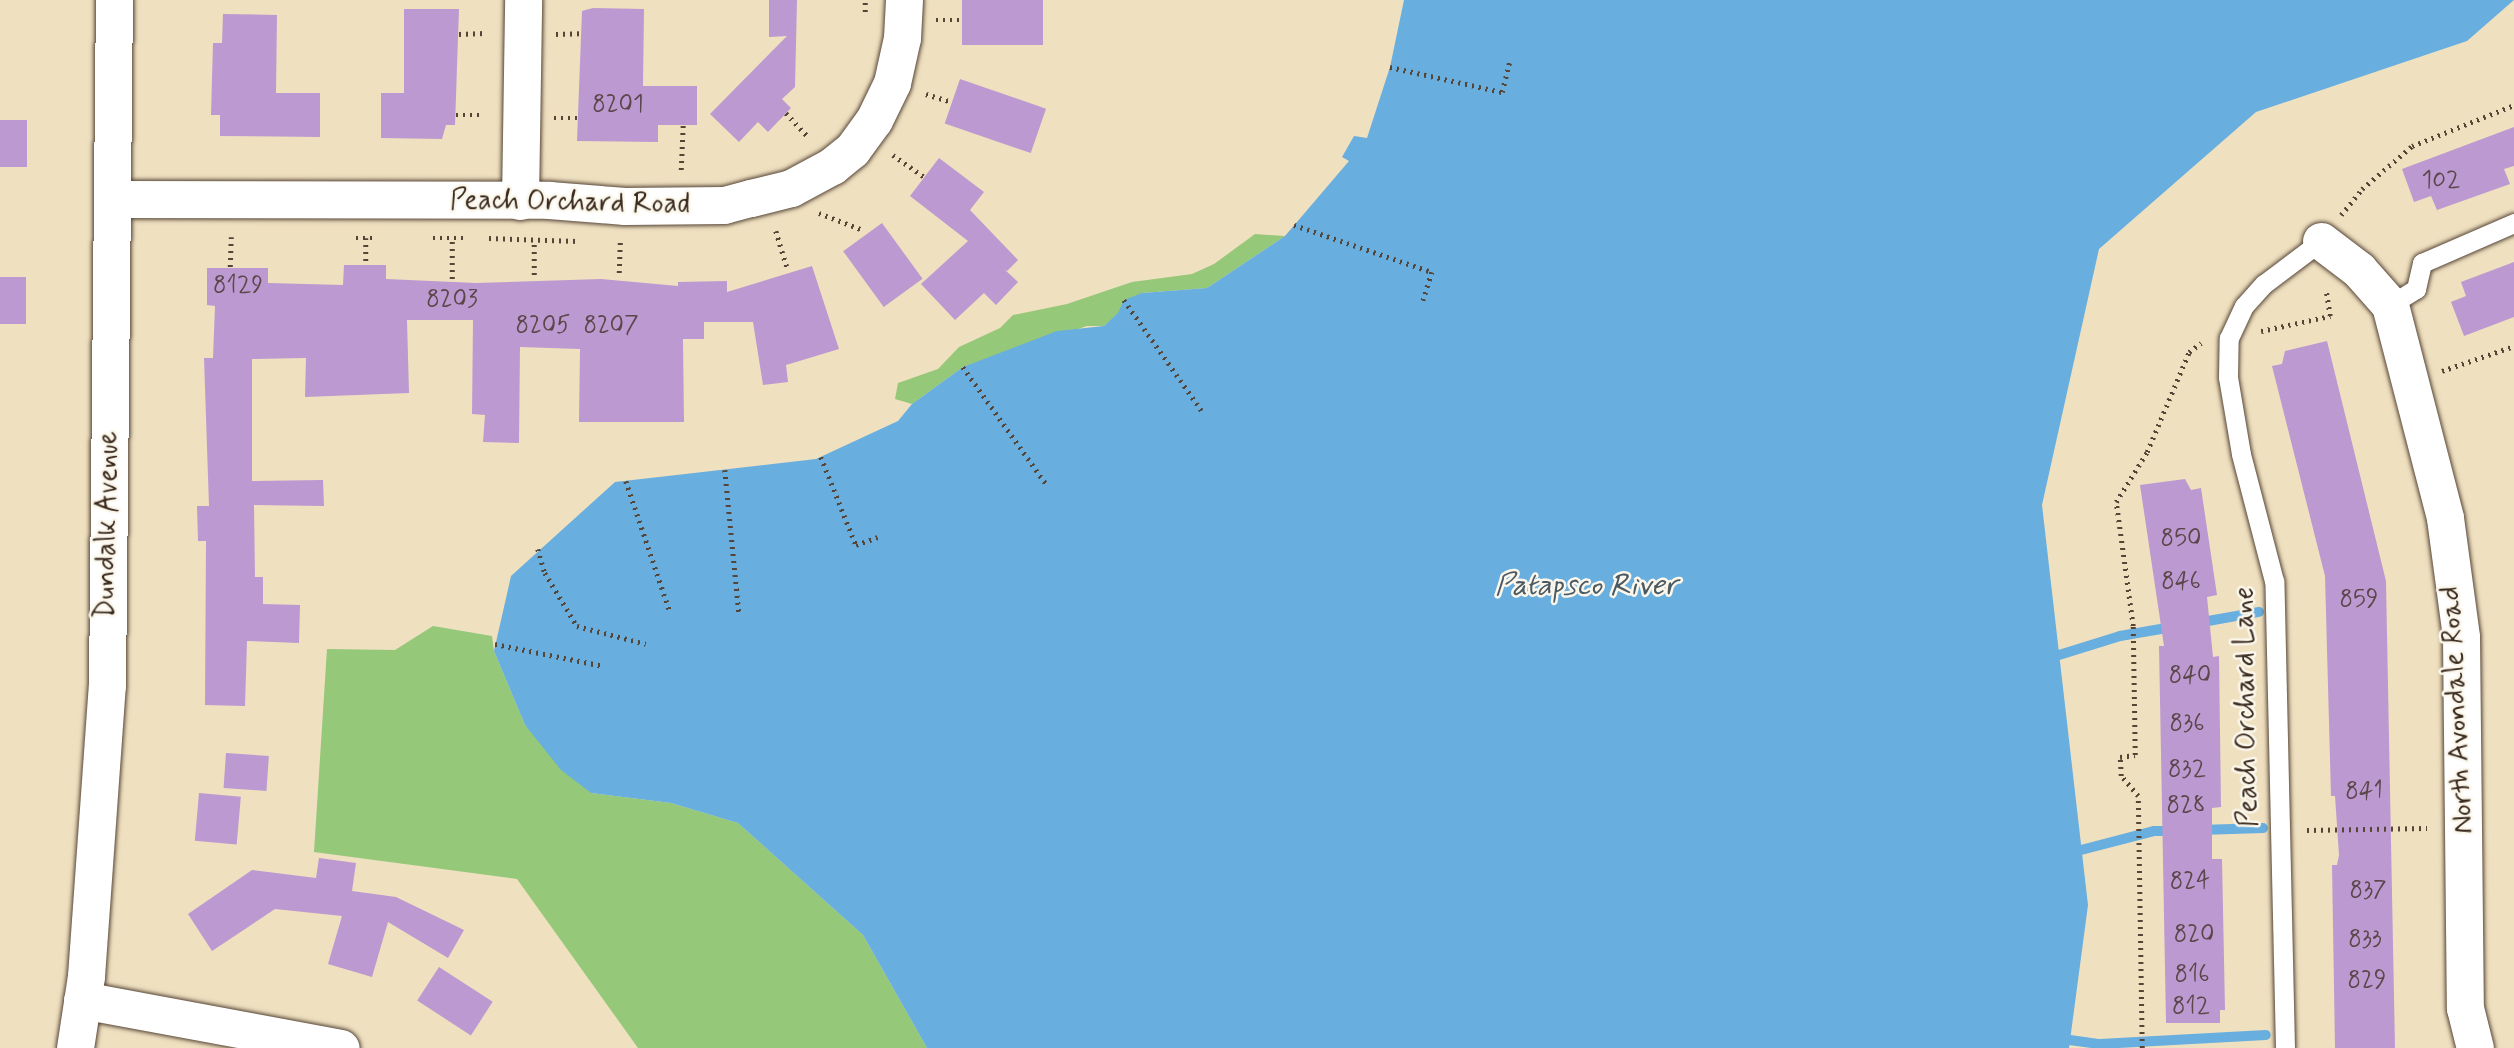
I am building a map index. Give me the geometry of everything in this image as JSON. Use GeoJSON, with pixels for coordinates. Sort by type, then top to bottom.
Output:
{"type":"FeatureCollection","features":[{"type":"Feature","properties":{"kind":"street","name":"Dundalk Avenue"},"geometry":{"type":"LineString","coordinates":[[75,1048],[82,1000],[107,686],[114,0]]}},
{"type":"Feature","properties":{"kind":"street"},"geometry":{"type":"LineString","coordinates":[[520,201],[523,0]]}},
{"type":"Feature","properties":{"kind":"street","name":"Peach Orchard Road"},"geometry":{"type":"LineString","coordinates":[[112,199],[724,205],[791,188],[822,172],[852,150],[884,101],[899,57],[904,0]]}},
{"type":"Feature","properties":{"kind":"street","name":"North Avondale Road"},"geometry":{"type":"LineString","coordinates":[[2320,242],[2359,270],[2390,305],[2445,518],[2461,637],[2465,1008],[2475,1048]]}},
{"type":"Feature","properties":{"kind":"street"},"geometry":{"type":"LineString","coordinates":[[82,1000],[341,1048]]}},
{"type":"Feature","properties":{"kind":"lane"},"geometry":{"type":"LineString","coordinates":[[2390,305],[2416,289],[2421,263],[2514,223]]}},
{"type":"Feature","properties":{"kind":"lane","name":"Peach Orchard Lane"},"geometry":{"type":"LineString","coordinates":[[2285,1048],[2274,581],[2241,453],[2228,377],[2229,338],[2244,306],[2264,284],[2320,242]]}},
{"type":"Feature","properties":{"kind":"path"},"geometry":{"type":"LineString","coordinates":[[865,0],[865,19]]}},
{"type":"Feature","properties":{"kind":"path"},"geometry":{"type":"LineString","coordinates":[[459,34],[485,33]]}},
{"type":"Feature","properties":{"kind":"path"},"geometry":{"type":"LineString","coordinates":[[552,34],[581,33]]}},
{"type":"Feature","properties":{"kind":"path"},"geometry":{"type":"LineString","coordinates":[[1391,67],[1502,92],[1509,63]]}},
{"type":"Feature","properties":{"kind":"path"},"geometry":{"type":"LineString","coordinates":[[2142,1048],[2138,796],[2121,776],[2120,757],[2135,755],[2133,626],[2116,502],[2147,452],[2189,352],[2203,342],[2330,316],[2320,242],[2362,189],[2412,146],[2514,105]]}},
{"type":"Feature","properties":{"kind":"path"},"geometry":{"type":"LineString","coordinates":[[786,113],[810,139]]}},
{"type":"Feature","properties":{"kind":"path"},"geometry":{"type":"LineString","coordinates":[[456,115],[484,115]]}},
{"type":"Feature","properties":{"kind":"path"},"geometry":{"type":"LineString","coordinates":[[550,118],[578,118]]}},
{"type":"Feature","properties":{"kind":"path"},"geometry":{"type":"LineString","coordinates":[[681,171],[683,125]]}},
{"type":"Feature","properties":{"kind":"path"},"geometry":{"type":"LineString","coordinates":[[805,143],[820,130]]}},
{"type":"Feature","properties":{"kind":"path"},"geometry":{"type":"LineString","coordinates":[[889,152],[924,177]]}},
{"type":"Feature","properties":{"kind":"path"},"geometry":{"type":"LineString","coordinates":[[668,172],[694,171]]}},
{"type":"Feature","properties":{"kind":"path"},"geometry":{"type":"LineString","coordinates":[[818,212],[863,230]]}},
{"type":"Feature","properties":{"kind":"path"},"geometry":{"type":"LineString","coordinates":[[1294,225],[1432,272],[1423,301]]}},
{"type":"Feature","properties":{"kind":"path"},"geometry":{"type":"LineString","coordinates":[[776,231],[788,267]]}},
{"type":"Feature","properties":{"kind":"path"},"geometry":{"type":"LineString","coordinates":[[230,267],[231,237]]}},
{"type":"Feature","properties":{"kind":"path"},"geometry":{"type":"LineString","coordinates":[[366,238],[366,265]]}},
{"type":"Feature","properties":{"kind":"path"},"geometry":{"type":"LineString","coordinates":[[452,238],[452,279]]}},
{"type":"Feature","properties":{"kind":"path"},"geometry":{"type":"LineString","coordinates":[[534,240],[534,275]]}},
{"type":"Feature","properties":{"kind":"path"},"geometry":{"type":"LineString","coordinates":[[619,273],[620,240]]}},
{"type":"Feature","properties":{"kind":"path"},"geometry":{"type":"LineString","coordinates":[[1124,300],[1204,414]]}},
{"type":"Feature","properties":{"kind":"path"},"geometry":{"type":"LineString","coordinates":[[2409,383],[2514,346]]}},
{"type":"Feature","properties":{"kind":"path"},"geometry":{"type":"LineString","coordinates":[[963,367],[1046,484]]}},
{"type":"Feature","properties":{"kind":"path"},"geometry":{"type":"LineString","coordinates":[[821,457],[856,545],[878,537]]}},
{"type":"Feature","properties":{"kind":"path"},"geometry":{"type":"LineString","coordinates":[[725,470],[739,612]]}},
{"type":"Feature","properties":{"kind":"path"},"geometry":{"type":"LineString","coordinates":[[626,481],[670,612]]}},
{"type":"Feature","properties":{"kind":"path"},"geometry":{"type":"LineString","coordinates":[[538,550],[545,573],[577,626],[646,644]]}},
{"type":"Feature","properties":{"kind":"path"},"geometry":{"type":"LineString","coordinates":[[495,644],[604,666]]}},
{"type":"Feature","properties":{"kind":"path"},"geometry":{"type":"LineString","coordinates":[[2278,831],[2464,827]]}},
{"type":"Feature","properties":{"kind":"green space"},"geometry":{"type":"Polygon","coordinates":[[[1255,234],[1285,236],[1207,288],[1142,293],[1104,326],[1087,326],[963,367],[912,404],[895,399],[898,383],[938,369],[959,347],[1000,328],[1013,315],[1067,304],[1132,282],[1192,274],[1214,264],[1255,234]]]}},
{"type":"Feature","properties":{"kind":"green space"},"geometry":{"type":"Polygon","coordinates":[[[433,626],[492,636],[494,651],[525,725],[591,793],[671,803],[738,823],[863,935],[927,1048],[638,1048],[517,879],[314,852],[327,649],[395,650],[433,626]]]}},
{"type":"Feature","properties":{"kind":"water","name":"Patapsco River"},"geometry":{"type":"Polygon","coordinates":[[[1404,0],[2514,0],[2467,41],[2256,112],[2099,249],[2042,505],[2088,905],[2069,1048],[927,1048],[863,935],[738,823],[671,803],[591,793],[561,770],[525,725],[494,651],[511,576],[615,482],[816,459],[898,421],[912,404],[963,367],[1057,331],[1104,326],[1118,313],[1124,300],[1142,293],[1207,288],[1285,236],[1349,161],[1342,157],[1354,136],[1367,138],[1390,67],[1404,0]]]}},
{"type":"Feature","properties":{"kind":"building"},"geometry":{"type":"Polygon","coordinates":[[[769,0],[797,0],[795,87],[782,99],[791,108],[768,132],[758,122],[739,142],[710,114],[787,36],[769,37],[769,0]]]}},
{"type":"Feature","properties":{"kind":"building"},"geometry":{"type":"Polygon","coordinates":[[[962,0],[1043,0],[1043,45],[962,45],[962,0]]]}},
{"type":"Feature","properties":{"kind":"building"},"geometry":{"type":"Polygon","coordinates":[[[593,8],[644,9],[643,86],[697,86],[697,125],[658,125],[658,142],[577,141],[582,11],[593,8]]]}},
{"type":"Feature","properties":{"kind":"building"},"geometry":{"type":"Polygon","coordinates":[[[404,9],[459,9],[455,125],[446,125],[442,139],[381,138],[381,93],[404,93],[404,9]]]}},
{"type":"Feature","properties":{"kind":"building"},"geometry":{"type":"Polygon","coordinates":[[[223,14],[277,15],[276,93],[320,93],[320,137],[220,136],[220,115],[211,115],[213,43],[222,43],[223,14]]]}},
{"type":"Feature","properties":{"kind":"building"},"geometry":{"type":"Polygon","coordinates":[[[960,79],[1046,109],[1031,153],[945,123],[960,79]]]}},
{"type":"Feature","properties":{"kind":"building"},"geometry":{"type":"Polygon","coordinates":[[[0,120],[27,120],[27,167],[0,167],[0,120]]]}},
{"type":"Feature","properties":{"kind":"building"},"geometry":{"type":"Polygon","coordinates":[[[2514,127],[2514,166],[2504,169],[2510,184],[2437,210],[2431,196],[2414,202],[2402,169],[2514,127]]]}},
{"type":"Feature","properties":{"kind":"building"},"geometry":{"type":"Polygon","coordinates":[[[939,158],[984,192],[970,210],[1018,260],[1007,271],[1004,269],[1018,282],[996,305],[984,293],[955,320],[921,284],[968,241],[910,196],[939,158]]]}},
{"type":"Feature","properties":{"kind":"building"},"geometry":{"type":"Polygon","coordinates":[[[882,223],[923,279],[884,307],[843,251],[882,223]]]}},
{"type":"Feature","properties":{"kind":"building"},"geometry":{"type":"Polygon","coordinates":[[[2514,262],[2514,317],[2464,336],[2451,302],[2466,296],[2461,282],[2514,262]]]}},
{"type":"Feature","properties":{"kind":"building"},"geometry":{"type":"Polygon","coordinates":[[[344,265],[386,265],[386,279],[476,283],[601,279],[678,286],[678,282],[727,281],[727,292],[812,266],[839,349],[786,365],[788,382],[763,385],[753,322],[704,322],[704,339],[683,339],[684,422],[579,422],[580,349],[520,347],[519,443],[483,442],[485,415],[472,414],[473,320],[407,320],[409,393],[305,397],[306,358],[252,359],[252,481],[323,480],[324,506],[254,505],[255,577],[263,577],[263,604],[300,605],[299,643],[247,641],[245,706],[205,705],[206,541],[198,541],[197,506],[209,506],[204,358],[213,358],[215,306],[207,305],[207,268],[268,268],[268,283],[343,285],[344,265]]]}},
{"type":"Feature","properties":{"kind":"building"},"geometry":{"type":"Polygon","coordinates":[[[0,277],[26,277],[26,324],[0,324],[0,277]]]}},
{"type":"Feature","properties":{"kind":"building"},"geometry":{"type":"Polygon","coordinates":[[[2327,341],[2386,581],[2395,1048],[2335,1048],[2332,865],[2337,865],[2339,855],[2335,796],[2331,796],[2325,576],[2272,366],[2282,364],[2285,351],[2327,341]]]}},
{"type":"Feature","properties":{"kind":"building"},"geometry":{"type":"Polygon","coordinates":[[[2185,479],[2191,490],[2201,488],[2217,595],[2207,597],[2213,657],[2219,656],[2221,807],[2212,808],[2212,859],[2222,859],[2225,1010],[2220,1010],[2220,1023],[2166,1023],[2159,646],[2164,646],[2140,485],[2185,479]]]}},
{"type":"Feature","properties":{"kind":"building"},"geometry":{"type":"Polygon","coordinates":[[[226,753],[269,756],[266,791],[224,788],[226,753]]]}},
{"type":"Feature","properties":{"kind":"building"},"geometry":{"type":"Polygon","coordinates":[[[199,793],[241,797],[237,844],[195,841],[199,793]]]}},
{"type":"Feature","properties":{"kind":"building"},"geometry":{"type":"Polygon","coordinates":[[[319,858],[356,863],[352,891],[396,897],[464,930],[448,958],[388,922],[372,977],[328,964],[342,916],[275,909],[212,951],[188,914],[252,870],[316,878],[319,858]]]}},
{"type":"Feature","properties":{"kind":"building"},"geometry":{"type":"Polygon","coordinates":[[[439,967],[493,1002],[471,1035],[417,1001],[439,967]]]}},
{"type":"Feature","properties":{"kind":"waterway"},"geometry":{"type":"LineString","coordinates":[[2197,623],[2259,612]]}},
{"type":"Feature","properties":{"kind":"waterway"},"geometry":{"type":"LineString","coordinates":[[2059,655],[2120,636],[2172,627]]}},
{"type":"Feature","properties":{"kind":"waterway"},"geometry":{"type":"LineString","coordinates":[[2200,830],[2263,828]]}},
{"type":"Feature","properties":{"kind":"waterway"},"geometry":{"type":"LineString","coordinates":[[2081,850],[2154,831],[2175,831]]}},
{"type":"Feature","properties":{"kind":"waterway"},"geometry":{"type":"LineString","coordinates":[[2070,1040],[2100,1044],[2266,1035]]}}]}
